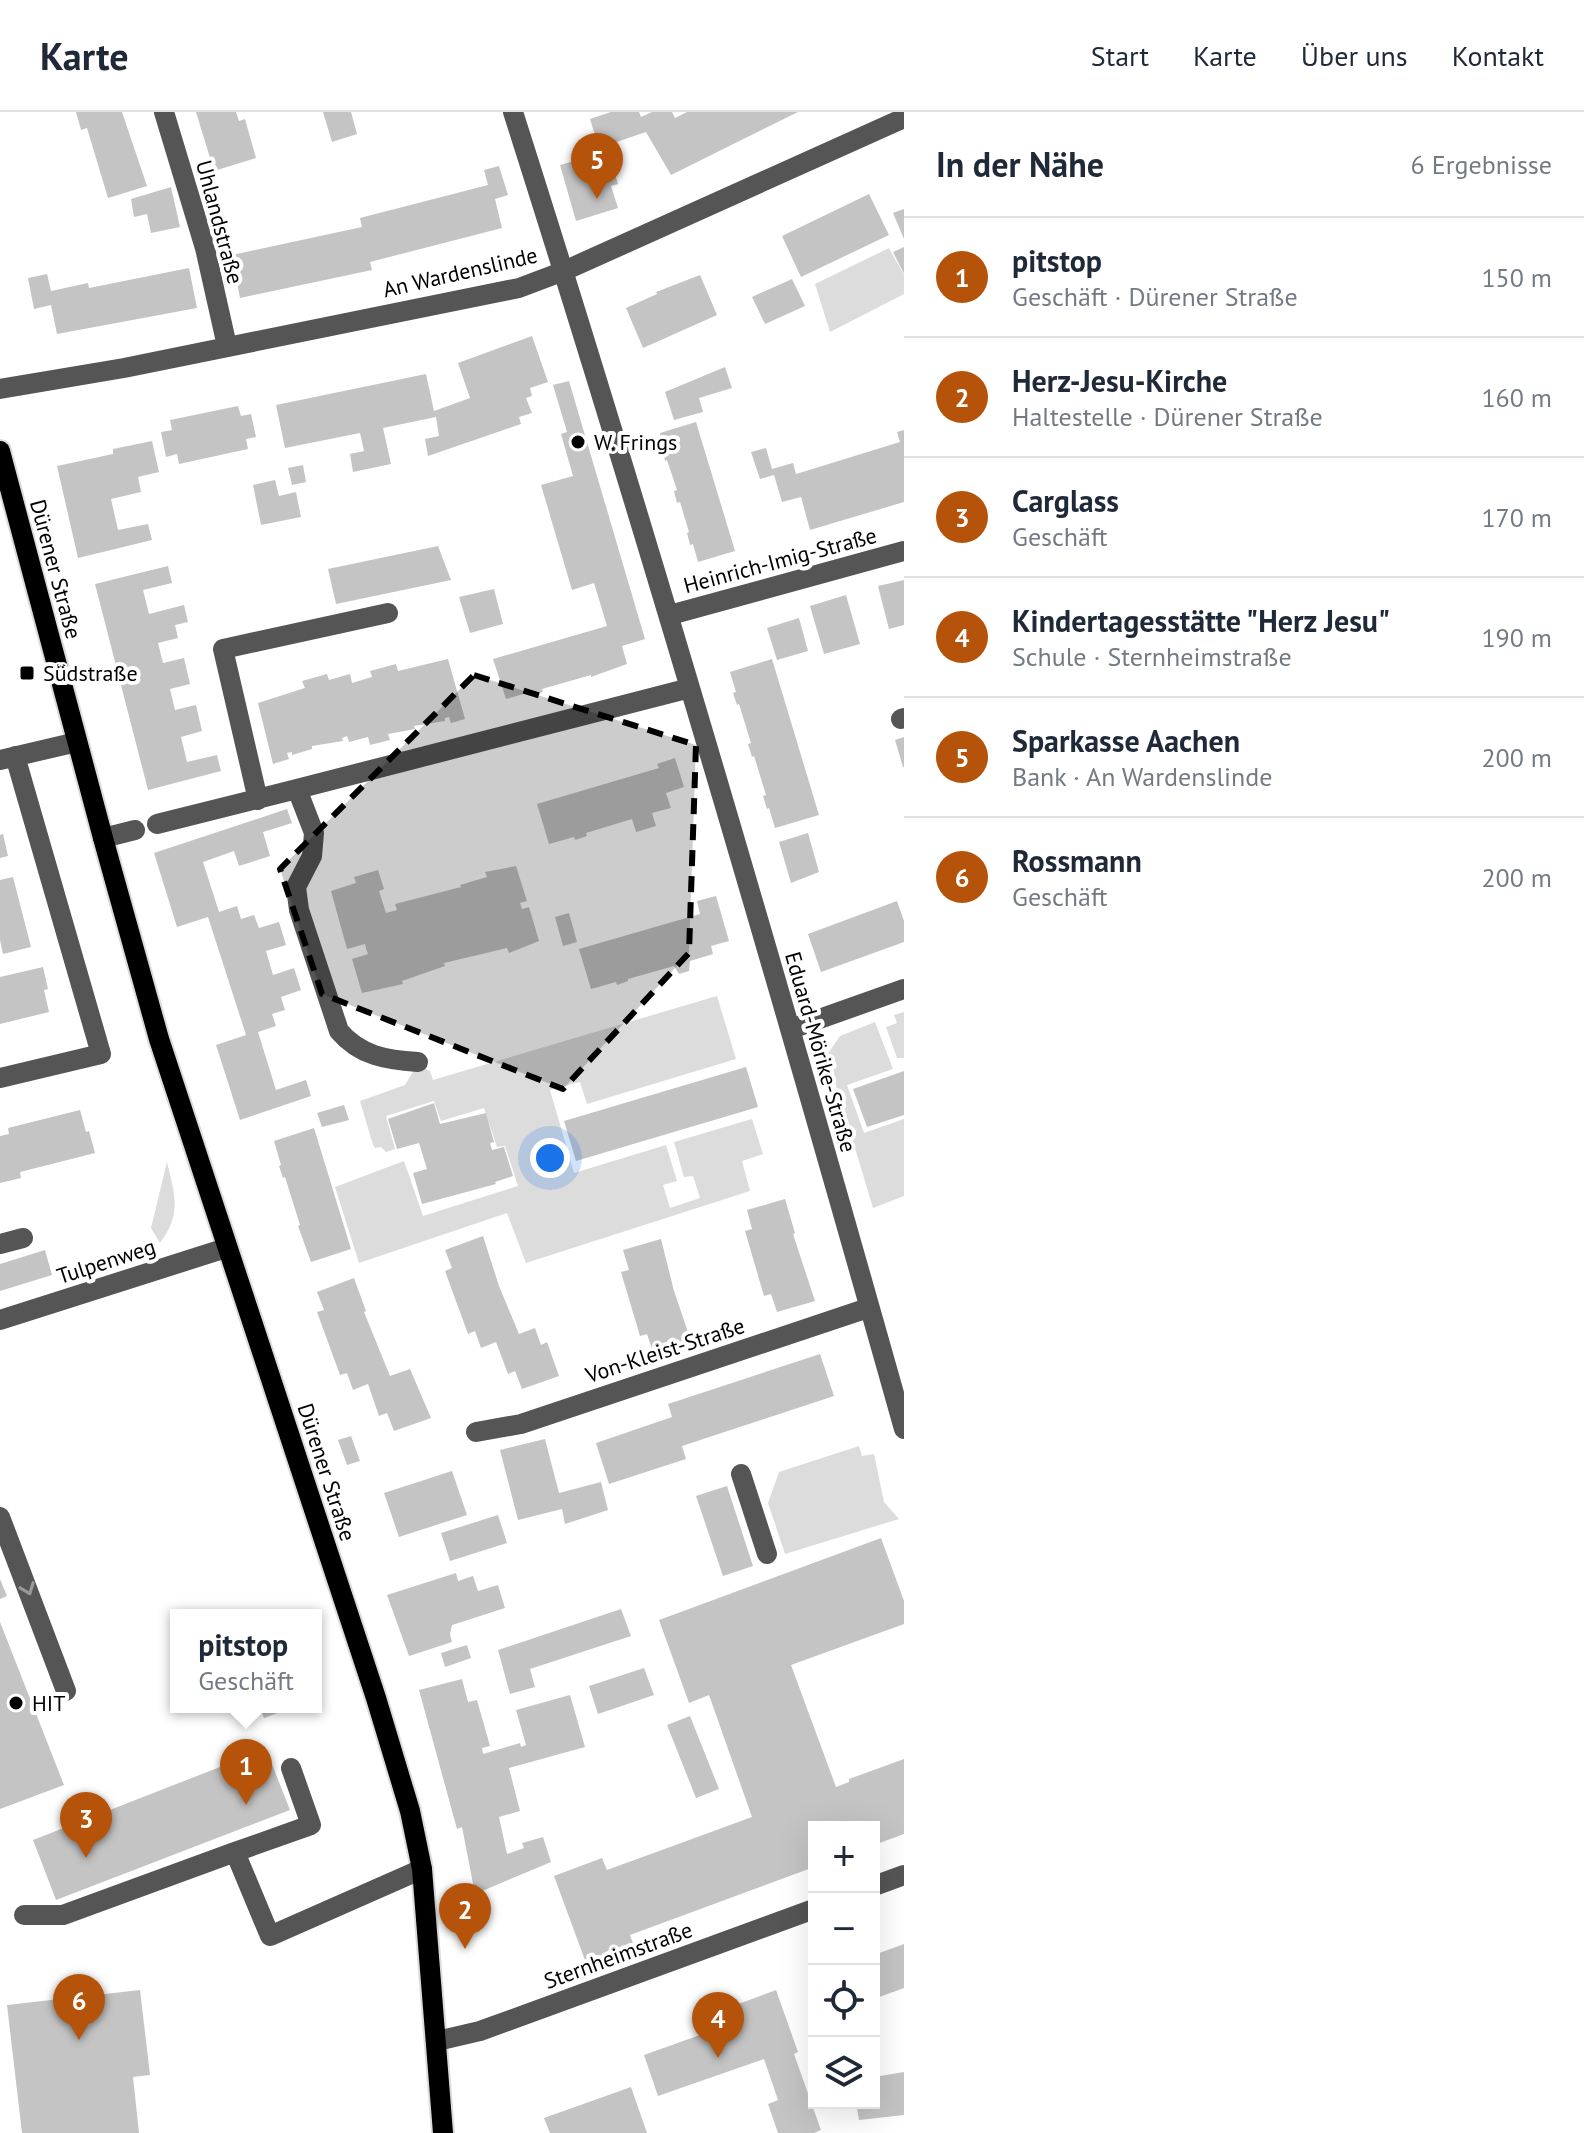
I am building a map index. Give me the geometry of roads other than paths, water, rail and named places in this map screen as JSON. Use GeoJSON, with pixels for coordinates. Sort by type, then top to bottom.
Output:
{"type":"FeatureCollection","features":[{"type":"Feature","properties":{"kind":"main road","name":"Dürener Straße"},"geometry":{"type":"LineString","coordinates":[[0,451],[159,1039],[376,1698],[410,1811],[422,1869],[443,2133]]}},
{"type":"Feature","properties":{"kind":"street","name":"Uhlandstraße"},"geometry":{"type":"LineString","coordinates":[[164,112],[205,248],[227,346]]}},
{"type":"Feature","properties":{"kind":"street","name":"Eduard-Mörike-Straße"},"geometry":{"type":"LineString","coordinates":[[513,112],[670,615],[904,1429]]}},
{"type":"Feature","properties":{"kind":"street","name":"An Wardenslinde"},"geometry":{"type":"LineString","coordinates":[[0,389],[124,368],[519,288],[564,271],[904,118]]}},
{"type":"Feature","properties":{"kind":"street","name":"Heinrich-Imig-Straße"},"geometry":{"type":"LineString","coordinates":[[670,615],[904,551]]}},
{"type":"Feature","properties":{"kind":"street"},"geometry":{"type":"LineString","coordinates":[[258,800],[223,649],[388,613]]}},
{"type":"Feature","properties":{"kind":"street"},"geometry":{"type":"LineString","coordinates":[[157,824],[690,688]]}},
{"type":"Feature","properties":{"kind":"street"},"geometry":{"type":"LineString","coordinates":[[0,1078],[101,1054],[8,758],[77,742]]}},
{"type":"Feature","properties":{"kind":"street"},"geometry":{"type":"LineString","coordinates":[[297,789],[314,833],[312,856],[296,887],[299,910],[339,1031],[351,1045],[384,1059],[418,1062]]}},
{"type":"Feature","properties":{"kind":"street"},"geometry":{"type":"LineString","coordinates":[[103,838],[135,830]]}},
{"type":"Feature","properties":{"kind":"street"},"geometry":{"type":"LineString","coordinates":[[791,1029],[904,989]]}},
{"type":"Feature","properties":{"kind":"street"},"geometry":{"type":"LineString","coordinates":[[0,1244],[23,1238]]}},
{"type":"Feature","properties":{"kind":"street","name":"Tulpenweg"},"geometry":{"type":"LineString","coordinates":[[0,1320],[226,1248]]}},
{"type":"Feature","properties":{"kind":"street","name":"Von-Kleist-Straße"},"geometry":{"type":"LineString","coordinates":[[476,1432],[521,1424],[868,1308]]}},
{"type":"Feature","properties":{"kind":"street"},"geometry":{"type":"LineString","coordinates":[[741,1474],[767,1554]]}},
{"type":"Feature","properties":{"kind":"street"},"geometry":{"type":"LineString","coordinates":[[0,1517],[66,1691]]}},
{"type":"Feature","properties":{"kind":"street"},"geometry":{"type":"LineString","coordinates":[[24,1915],[63,1915],[311,1825],[291,1768]]}},
{"type":"Feature","properties":{"kind":"street"},"geometry":{"type":"LineString","coordinates":[[235,1852],[270,1936],[422,1869]]}},
{"type":"Feature","properties":{"kind":"street"},"geometry":{"type":"LineString","coordinates":[[880,1884],[904,1875]]}},
{"type":"Feature","properties":{"kind":"street","name":"Sternheimstraße"},"geometry":{"type":"LineString","coordinates":[[437,2041],[480,2031],[808,1911]]}},
{"type":"Feature","properties":{"kind":"place","name":"Sparkasse Aachen"},"geometry":{"type":"Point","coordinates":[597,199]}},
{"type":"Feature","properties":{"kind":"place","name":"W. Frings"},"geometry":{"type":"Point","coordinates":[578,442]}},
{"type":"Feature","properties":{"kind":"place","name":"Südstraße"},"geometry":{"type":"Point","coordinates":[27,673]}},
{"type":"Feature","properties":{"kind":"place","name":"HIT"},"geometry":{"type":"Point","coordinates":[16,1703]}},
{"type":"Feature","properties":{"kind":"place","name":"pitstop"},"geometry":{"type":"Point","coordinates":[246,1805]}},
{"type":"Feature","properties":{"kind":"place","name":"Carglass"},"geometry":{"type":"Point","coordinates":[86,1858]}},
{"type":"Feature","properties":{"kind":"place","name":"Herz-Jesu-Kirche"},"geometry":{"type":"Point","coordinates":[465,1949]}},
{"type":"Feature","properties":{"kind":"place","name":"Rossmann"},"geometry":{"type":"Point","coordinates":[79,2040]}},
{"type":"Feature","properties":{"kind":"place","name":"Kindertagesstätte \"Herz Jesu\""},"geometry":{"type":"Point","coordinates":[718,2058]}}]}
